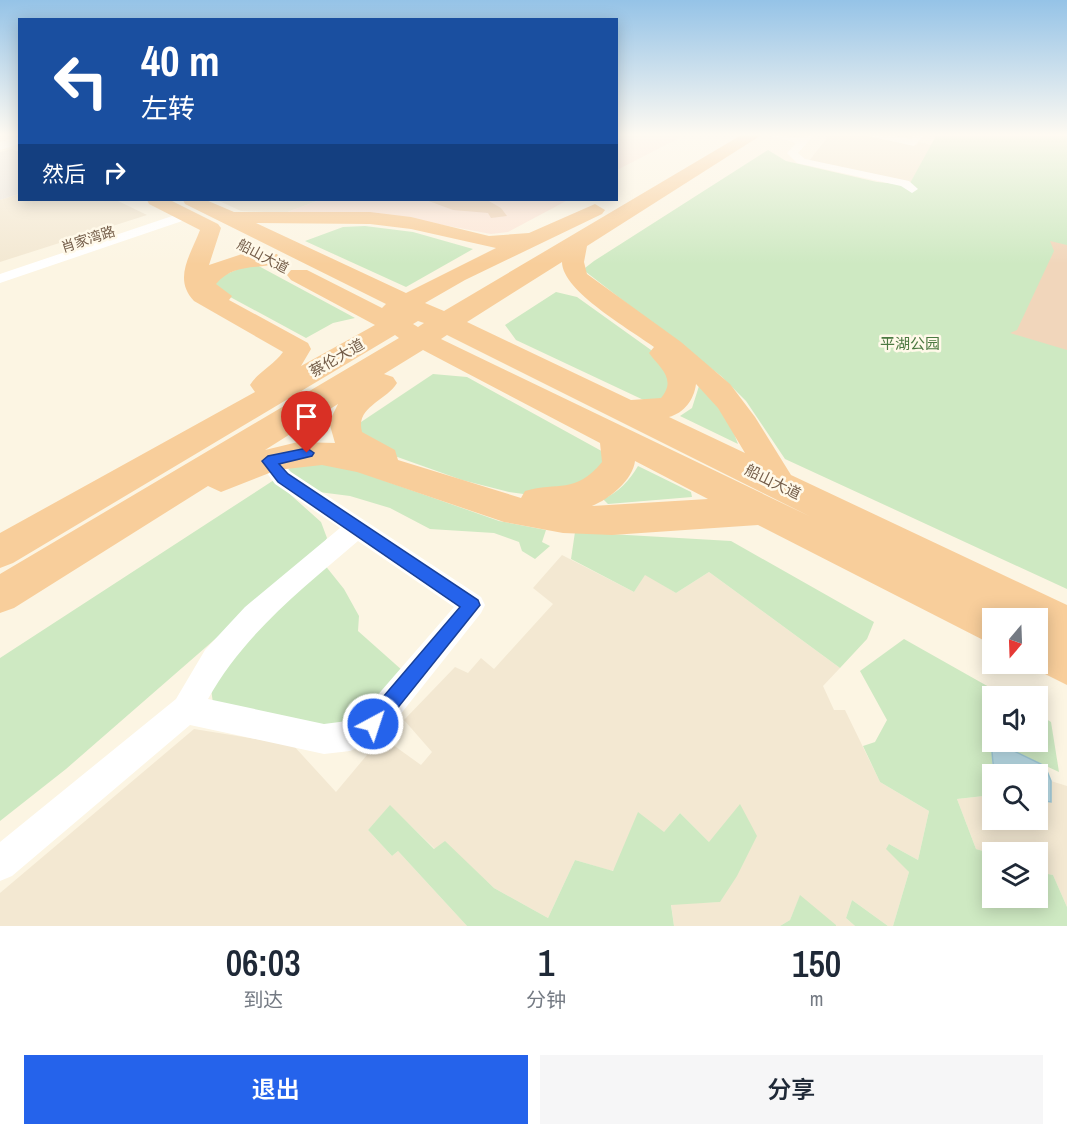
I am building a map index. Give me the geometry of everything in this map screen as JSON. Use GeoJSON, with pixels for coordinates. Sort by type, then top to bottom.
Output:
{"type":"FeatureCollection","features":[{"type":"Feature","properties":{"kind":"highway","name":"蔡伦大道"},"geometry":{"type":"LineString","coordinates":[[0,552],[123,481],[673,177]]}},
{"type":"Feature","properties":{"kind":"highway","name":"船山大道"},"geometry":{"type":"LineString","coordinates":[[160,201],[185,208],[296,250],[395,298],[467,348],[620,424],[773,498],[1067,625]]}},
{"type":"Feature","properties":{"kind":"highway"},"geometry":{"type":"LineString","coordinates":[[230,413],[288,366],[298,349],[203,296],[195,288],[195,274],[218,222],[392,220],[500,243],[587,223]]}},
{"type":"Feature","properties":{"kind":"highway","name":"船山大道"},"geometry":{"type":"LineString","coordinates":[[218,222],[269,259],[371,317],[467,348]]}},
{"type":"Feature","properties":{"kind":"highway"},"geometry":{"type":"LineString","coordinates":[[296,250],[298,240],[305,234],[325,226],[360,222],[410,227],[460,239],[487,249],[487,253],[457,275]]}},
{"type":"Feature","properties":{"kind":"highway","name":"蔡伦大道"},"geometry":{"type":"LineString","coordinates":[[0,595],[393,375],[503,305],[587,223]]}},
{"type":"Feature","properties":{"kind":"highway","name":"蔡伦大道"},"geometry":{"type":"LineString","coordinates":[[0,595],[587,223]]}},
{"type":"Feature","properties":{"kind":"highway"},"geometry":{"type":"LineString","coordinates":[[269,259],[249,259],[231,264],[207,279],[204,284],[207,289],[306,344],[314,345],[457,275],[587,223]]}},
{"type":"Feature","properties":{"kind":"highway"},"geometry":{"type":"LineString","coordinates":[[159,506],[245,468],[307,453],[339,455],[512,512],[566,519],[662,517],[719,510],[773,498],[752,436],[720,391],[683,359],[582,283],[573,273],[572,263],[587,223]]}},
{"type":"Feature","properties":{"kind":"highway"},"geometry":{"type":"LineString","coordinates":[[393,375],[350,408],[344,422],[348,438],[374,454],[497,496],[545,502],[567,501],[591,492],[607,482],[619,464],[620,424],[669,407],[684,386],[680,372],[670,358],[588,296],[574,289],[548,286],[503,305]]}},
{"type":"Feature","properties":{"kind":"highway"},"geometry":{"type":"LineString","coordinates":[[123,481],[230,413],[371,317]]}},
{"type":"Feature","properties":{"kind":"highway","name":"船山大道"},"geometry":{"type":"LineString","coordinates":[[773,498],[982,620]]}},
{"type":"Feature","properties":{"kind":"highway"},"geometry":{"type":"LineString","coordinates":[[1048,654],[1067,664]]}},
{"type":"Feature","properties":{"kind":"street"},"geometry":{"type":"LineString","coordinates":[[873,177],[905,183],[912,189]]}},
{"type":"Feature","properties":{"kind":"street"},"geometry":{"type":"LineString","coordinates":[[0,279],[185,208]]}},
{"type":"Feature","properties":{"kind":"street","name":"肖家湾路"},"geometry":{"type":"LineString","coordinates":[[0,267],[185,208]]}},
{"type":"Feature","properties":{"kind":"street"},"geometry":{"type":"LineString","coordinates":[[186,709],[324,739],[350,736],[373,724],[472,605],[283,478],[268,461]]}},
{"type":"Feature","properties":{"kind":"street"},"geometry":{"type":"LineString","coordinates":[[0,864],[186,709],[215,659],[254,615],[357,528]]}},
{"type":"Feature","properties":{"kind":"shaded area"},"geometry":{"type":"Polygon","coordinates":[[[0,177],[18,177],[18,194],[0,200],[0,177]]]}},
{"type":"Feature","properties":{"kind":"shaded area"},"geometry":{"type":"Polygon","coordinates":[[[884,177],[914,177],[911,183],[884,177]]]}},
{"type":"Feature","properties":{"kind":"shaded area"},"geometry":{"type":"Polygon","coordinates":[[[18,194],[18,201],[118,201],[147,215],[0,262],[0,200],[18,194]]]}},
{"type":"Feature","properties":{"kind":"shaded area"},"geometry":{"type":"Polygon","coordinates":[[[219,201],[317,201],[285,213],[241,211],[219,201]]]}},
{"type":"Feature","properties":{"kind":"shaded area"},"geometry":{"type":"Polygon","coordinates":[[[317,201],[566,201],[508,232],[491,234],[390,215],[285,213],[317,201]]]}},
{"type":"Feature","properties":{"kind":"shaded area"},"geometry":{"type":"Polygon","coordinates":[[[562,555],[634,592],[645,574],[676,593],[709,572],[840,668],[823,686],[834,710],[845,710],[880,782],[929,811],[918,860],[889,844],[909,872],[893,926],[888,926],[852,900],[846,918],[855,926],[836,926],[800,896],[790,920],[780,926],[674,926],[671,904],[720,902],[709,842],[680,813],[664,832],[612,871],[575,860],[548,918],[494,888],[445,842],[435,849],[390,806],[368,830],[392,856],[398,851],[467,926],[0,926],[0,893],[194,729],[293,745],[336,792],[382,737],[421,765],[432,752],[404,720],[455,667],[468,673],[481,658],[494,669],[553,604],[533,588],[562,555]]]}},
{"type":"Feature","properties":{"kind":"shaded area"},"geometry":{"type":"Polygon","coordinates":[[[1051,781],[1067,786],[1067,907],[1053,875],[1048,874],[1048,842],[982,842],[982,851],[976,849],[957,799],[982,796],[982,830],[1048,830],[1048,802],[1051,802],[1051,781]]]}},
{"type":"Feature","properties":{"kind":"green space","name":"平湖公园"},"geometry":{"type":"Polygon","coordinates":[[[725,177],[856,177],[909,185],[913,177],[1067,177],[1067,589],[785,459],[746,401],[721,376],[586,272],[585,268],[594,261],[725,177]]]}},
{"type":"Feature","properties":{"kind":"green space"},"geometry":{"type":"Polygon","coordinates":[[[365,226],[413,232],[473,249],[406,287],[305,241],[343,227],[365,226]]]}},
{"type":"Feature","properties":{"kind":"green space"},"geometry":{"type":"Polygon","coordinates":[[[253,263],[355,318],[333,323],[306,338],[221,292],[214,282],[217,278],[253,263]]]}},
{"type":"Feature","properties":{"kind":"green space"},"geometry":{"type":"Polygon","coordinates":[[[556,292],[577,297],[658,355],[669,367],[669,396],[650,403],[516,340],[505,325],[556,292]]]}},
{"type":"Feature","properties":{"kind":"green space"},"geometry":{"type":"Polygon","coordinates":[[[433,374],[467,377],[607,454],[593,479],[545,497],[509,492],[462,480],[389,454],[362,440],[358,424],[433,374]]]}},
{"type":"Feature","properties":{"kind":"green space"},"geometry":{"type":"Polygon","coordinates":[[[699,386],[726,412],[738,444],[680,416],[692,408],[699,386]]]}},
{"type":"Feature","properties":{"kind":"green space"},"geometry":{"type":"Polygon","coordinates":[[[331,462],[499,521],[546,530],[542,542],[550,546],[535,559],[522,551],[519,542],[494,533],[430,529],[390,508],[350,496],[311,491],[286,472],[290,468],[331,462]]]}},
{"type":"Feature","properties":{"kind":"green space"},"geometry":{"type":"Polygon","coordinates":[[[638,466],[691,492],[692,497],[608,504],[603,499],[623,486],[638,466]]]}},
{"type":"Feature","properties":{"kind":"green space"},"geometry":{"type":"Polygon","coordinates":[[[274,480],[321,522],[327,538],[323,545],[66,769],[0,821],[0,658],[274,480]]]}},
{"type":"Feature","properties":{"kind":"green space"},"geometry":{"type":"Polygon","coordinates":[[[575,532],[731,541],[874,622],[867,639],[840,668],[709,572],[676,593],[645,575],[634,592],[571,559],[575,532]]]}},
{"type":"Feature","properties":{"kind":"green space"},"geometry":{"type":"Polygon","coordinates":[[[324,564],[344,589],[359,616],[358,631],[403,671],[365,717],[328,729],[213,703],[211,689],[223,665],[324,564]]]}},
{"type":"Feature","properties":{"kind":"green space"},"geometry":{"type":"Polygon","coordinates":[[[904,639],[987,686],[982,686],[982,752],[992,752],[992,764],[982,764],[982,796],[957,799],[976,849],[982,851],[982,908],[1048,908],[1048,874],[1053,875],[1067,907],[1067,926],[893,926],[909,872],[886,849],[889,844],[918,860],[929,811],[880,782],[863,746],[875,742],[887,720],[860,671],[904,639]]]}},
{"type":"Feature","properties":{"kind":"green space"},"geometry":{"type":"Polygon","coordinates":[[[1048,720],[1051,722],[1059,772],[1048,767],[1048,764],[1042,764],[1016,752],[1048,752],[1048,720]]]}},
{"type":"Feature","properties":{"kind":"green space"},"geometry":{"type":"Polygon","coordinates":[[[740,804],[757,836],[737,876],[720,902],[671,905],[674,926],[467,926],[398,851],[392,856],[368,830],[390,805],[434,849],[445,841],[494,888],[548,918],[575,860],[613,871],[638,812],[664,832],[680,813],[709,842],[740,804]]]}},
{"type":"Feature","properties":{"kind":"green space"},"geometry":{"type":"Polygon","coordinates":[[[800,895],[836,926],[780,926],[790,920],[800,895]]]}},
{"type":"Feature","properties":{"kind":"green space"},"geometry":{"type":"Polygon","coordinates":[[[852,900],[888,926],[855,926],[846,918],[852,900]]]}},
{"type":"Feature","properties":{"kind":"water"},"geometry":{"type":"Polygon","coordinates":[[[992,752],[1016,752],[1041,764],[993,764],[992,752]]]}},
{"type":"Feature","properties":{"kind":"water"},"geometry":{"type":"Polygon","coordinates":[[[1048,774],[1051,781],[1051,802],[1048,802],[1048,774]]]}},
{"type":"Feature","properties":{"kind":"building"},"geometry":{"type":"Polygon","coordinates":[[[429,201],[489,201],[501,208],[507,216],[491,218],[488,213],[453,210],[429,201]]]}},
{"type":"Feature","properties":{"kind":"building"},"geometry":{"type":"Polygon","coordinates":[[[1050,241],[1067,245],[1067,350],[1010,333],[1017,330],[1054,251],[1050,241]]]}},
{"type":"Feature","properties":{"kind":"route"},"geometry":{"type":"LineString","coordinates":[[307,453],[268,461],[283,478],[472,605],[373,724]]}}]}
